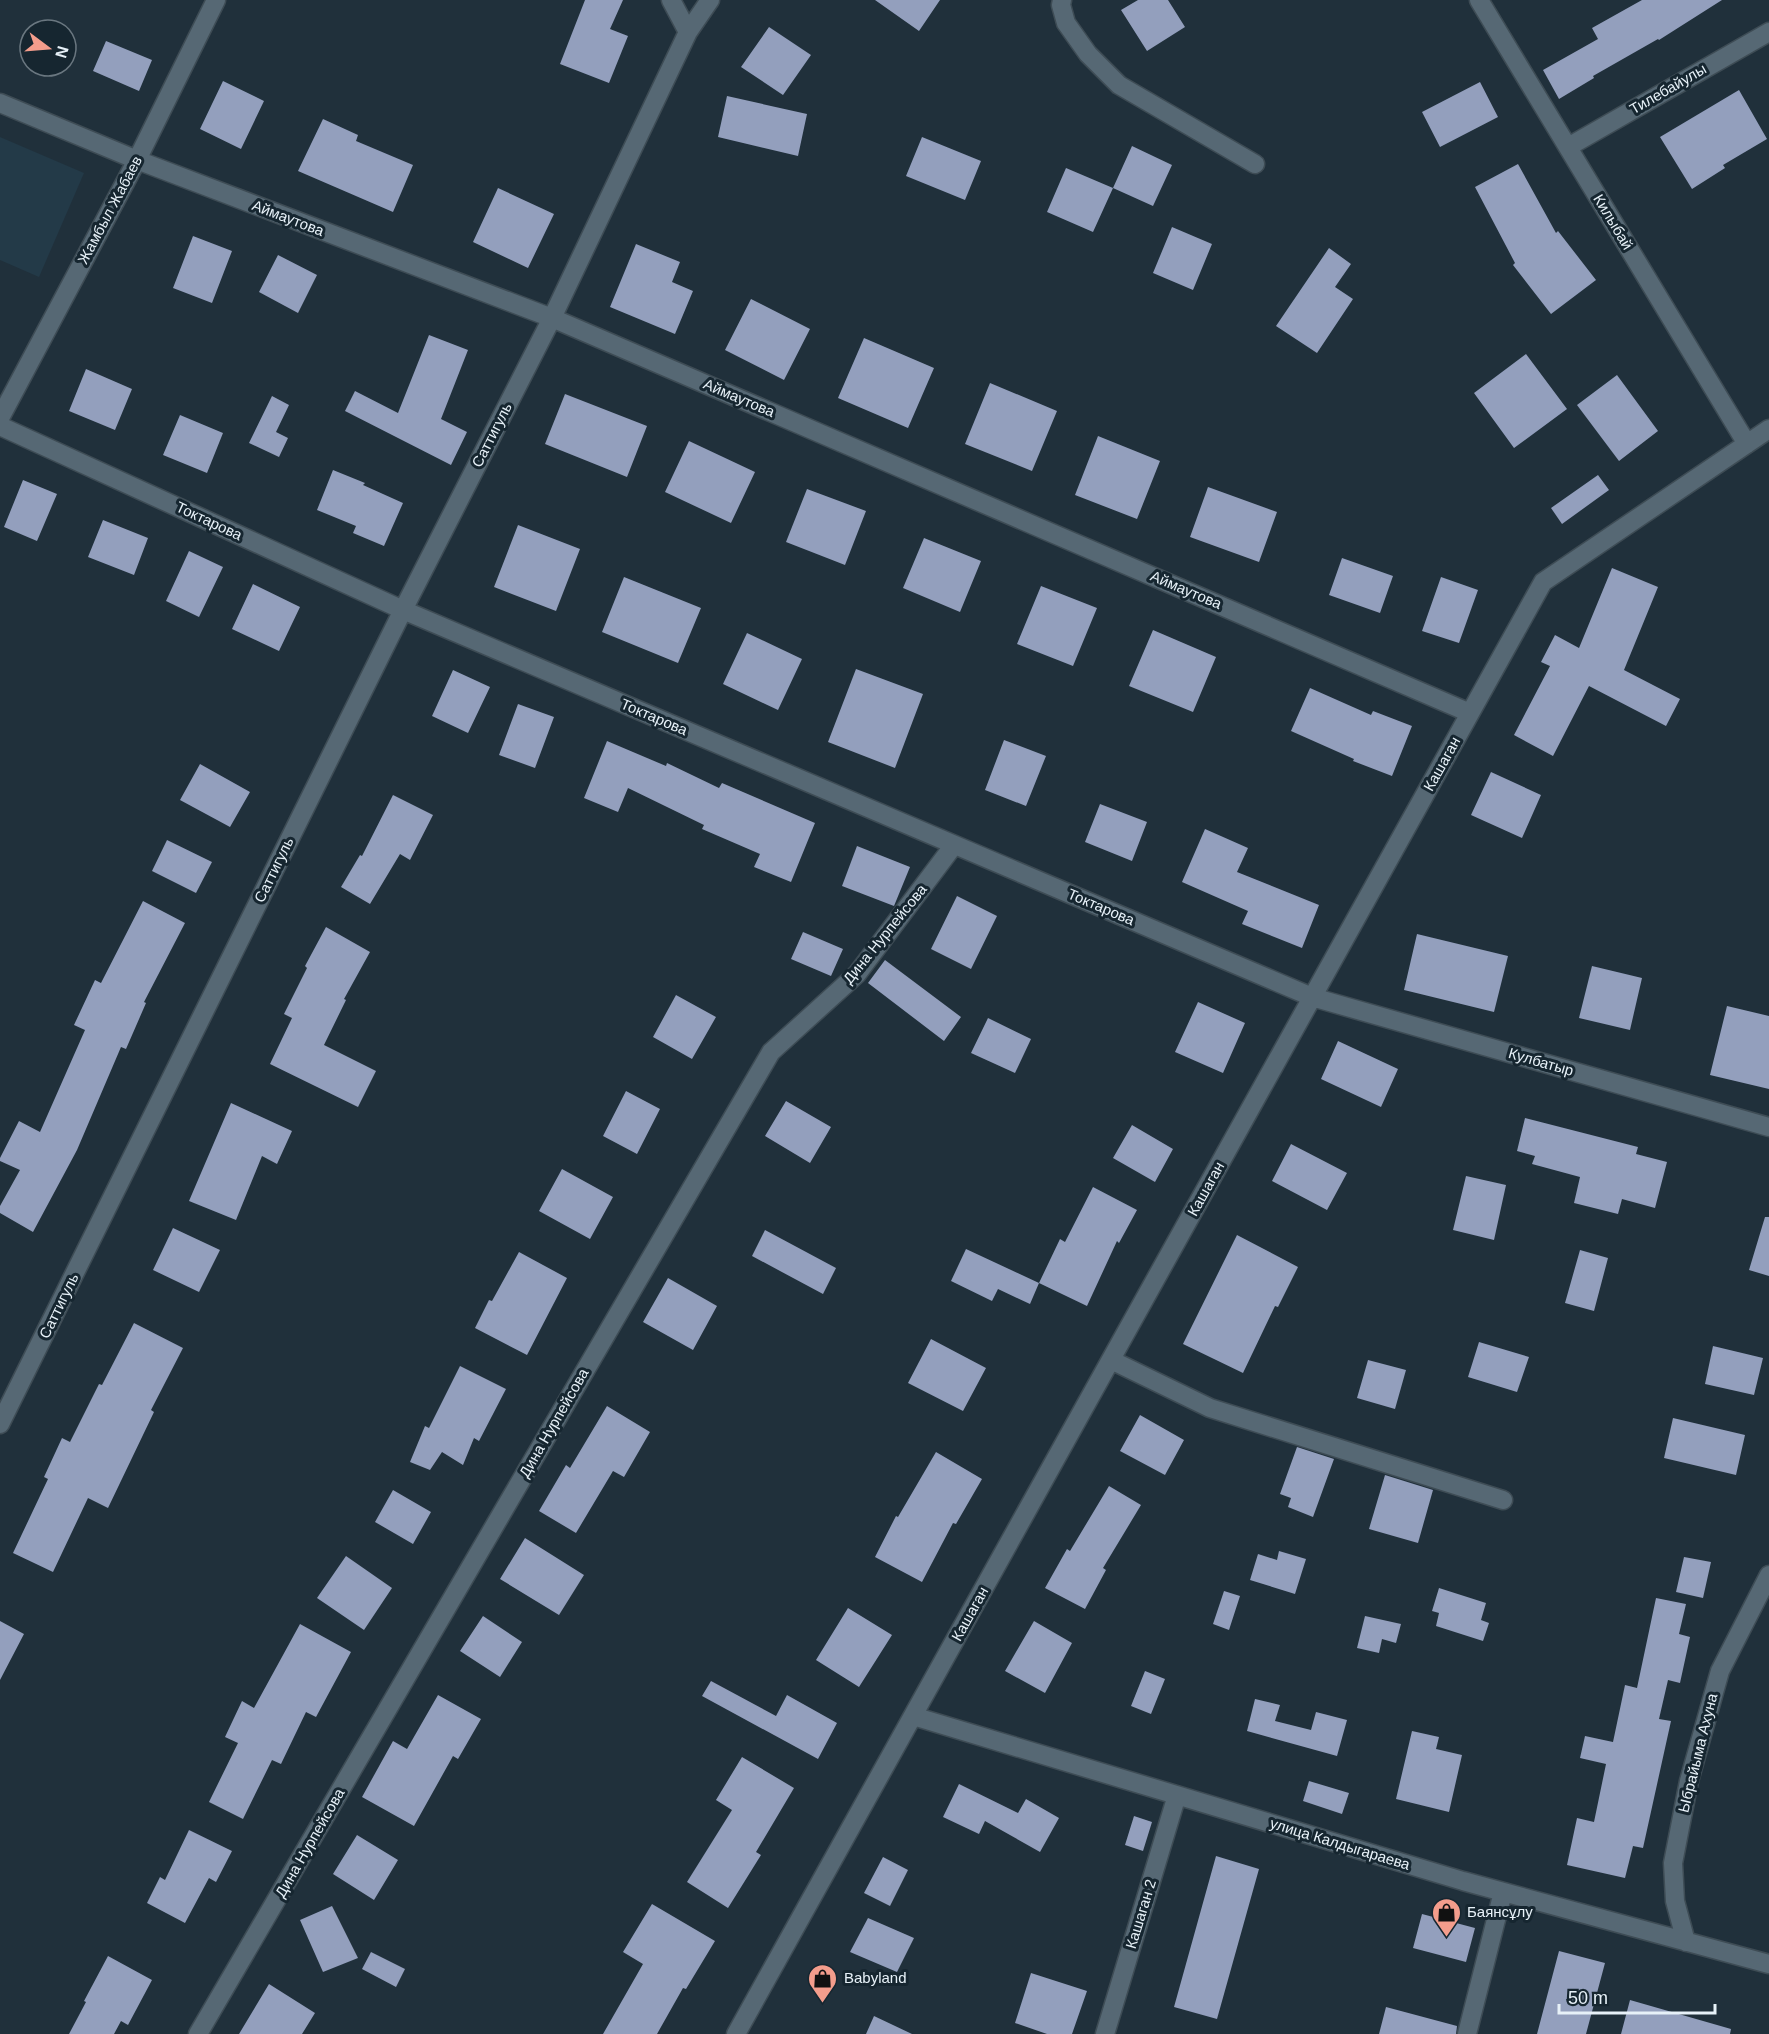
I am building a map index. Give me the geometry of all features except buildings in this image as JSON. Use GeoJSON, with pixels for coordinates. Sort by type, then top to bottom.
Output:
{"type":"FeatureCollection","features":[{"type":"Feature","properties":{"kind":"street","name":"Жамбыл Жабаев"},"geometry":{"type":"LineString","coordinates":[[0,418],[137,160],[216,0]]}},
{"type":"Feature","properties":{"kind":"street"},"geometry":{"type":"LineString","coordinates":[[671,0],[688,32]]}},
{"type":"Feature","properties":{"kind":"street","name":"Саттигуль"},"geometry":{"type":"LineString","coordinates":[[0,1424],[403,610],[552,318],[688,32],[710,0]]}},
{"type":"Feature","properties":{"kind":"street"},"geometry":{"type":"LineString","coordinates":[[1062,0],[1061,5],[1066,23],[1088,54],[1119,85],[1255,164]]}},
{"type":"Feature","properties":{"kind":"street","name":"Килыбай"},"geometry":{"type":"LineString","coordinates":[[1479,0],[1747,444]]}},
{"type":"Feature","properties":{"kind":"street","name":"Тилебайулы"},"geometry":{"type":"LineString","coordinates":[[1568,147],[1769,32]]}},
{"type":"Feature","properties":{"kind":"street","name":"Аймаутова"},"geometry":{"type":"LineString","coordinates":[[0,103],[137,160],[552,318],[1470,713]]}},
{"type":"Feature","properties":{"kind":"street","name":"Токтарова"},"geometry":{"type":"LineString","coordinates":[[0,426],[403,610],[1312,997]]}},
{"type":"Feature","properties":{"kind":"street","name":"Кашаган"},"geometry":{"type":"LineString","coordinates":[[736,2034],[1543,582],[1769,429]]}},
{"type":"Feature","properties":{"kind":"street","name":"Дина Нурпейсова"},"geometry":{"type":"LineString","coordinates":[[198,2034],[771,1052],[857,974],[954,845]]}},
{"type":"Feature","properties":{"kind":"street","name":"Кулбатыр"},"geometry":{"type":"LineString","coordinates":[[1312,997],[1769,1127]]}},
{"type":"Feature","properties":{"kind":"street"},"geometry":{"type":"LineString","coordinates":[[1111,1360],[1210,1408],[1503,1500]]}},
{"type":"Feature","properties":{"kind":"street","name":"Ыбрайыма Ахуна"},"geometry":{"type":"LineString","coordinates":[[1686,1942],[1675,1901],[1673,1863],[1689,1781],[1720,1671],[1769,1575]]}},
{"type":"Feature","properties":{"kind":"street","name":"улица Калдыгараева"},"geometry":{"type":"LineString","coordinates":[[913,1716],[1503,1892],[1769,1964]]}},
{"type":"Feature","properties":{"kind":"street","name":"Кашаган 2"},"geometry":{"type":"LineString","coordinates":[[1105,2034],[1177,1795]]}},
{"type":"Feature","properties":{"kind":"street"},"geometry":{"type":"LineString","coordinates":[[1467,2034],[1503,1892]]}},
{"type":"Feature","properties":{"kind":"shaded area"},"geometry":{"type":"Polygon","coordinates":[[[0,137],[84,173],[39,277],[0,260],[0,137]]]}},
{"type":"Feature","properties":{"kind":"place","name":"Баянсұлу"},"geometry":{"type":"Point","coordinates":[1446,1938]}},
{"type":"Feature","properties":{"kind":"place","name":"Babyland"},"geometry":{"type":"Point","coordinates":[823,2004]}}]}
